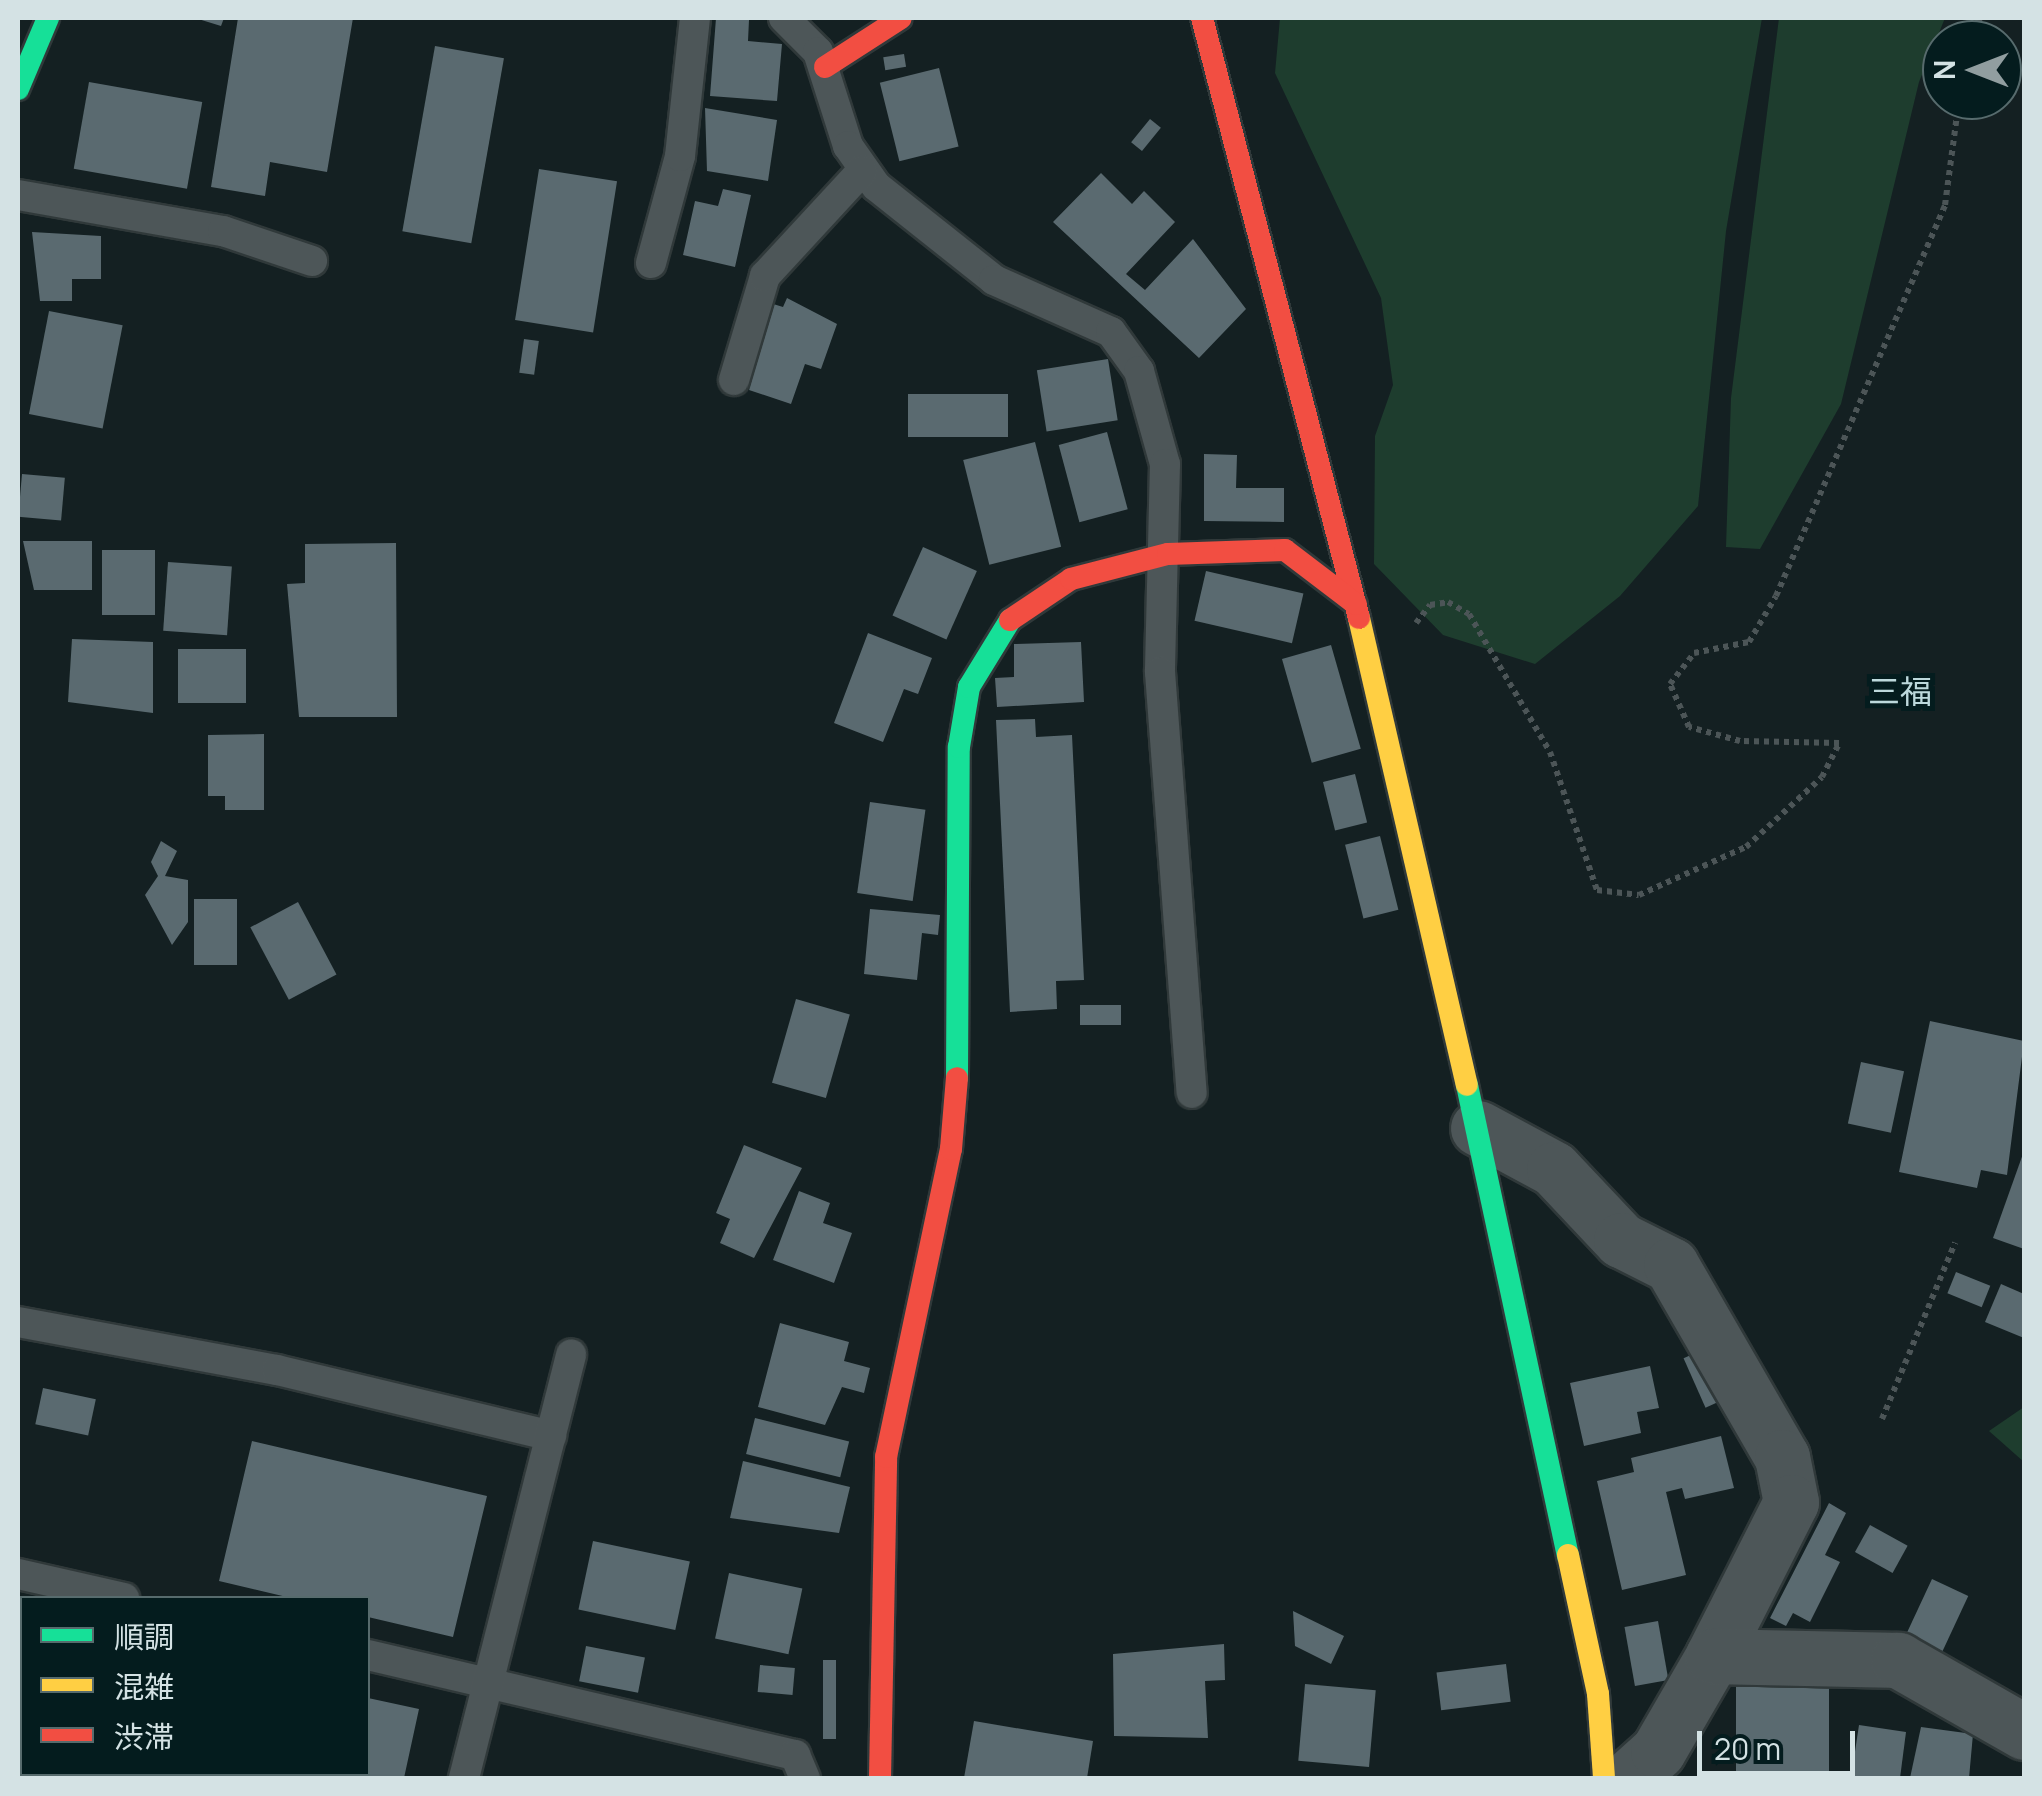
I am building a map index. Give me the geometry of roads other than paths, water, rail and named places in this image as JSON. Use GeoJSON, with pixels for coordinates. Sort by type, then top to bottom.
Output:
{"type":"FeatureCollection","features":[{"type":"Feature","properties":{"kind":"street"},"geometry":{"type":"LineString","coordinates":[[18,89],[48,18]]}},
{"type":"Feature","properties":{"kind":"street"},"geometry":{"type":"LineString","coordinates":[[825,67],[902,18]]}},
{"type":"Feature","properties":{"kind":"street"},"geometry":{"type":"LineString","coordinates":[[1202,18],[1356,604],[1478,1128],[1598,1694],[1604,1778]]}},
{"type":"Feature","properties":{"kind":"street"},"geometry":{"type":"LineString","coordinates":[[880,1778],[886,1457],[942,1208],[959,1050],[962,712],[992,639],[1020,610],[1071,579],[1168,554],[1285,550],[1356,604]]}},
{"type":"Feature","properties":{"kind":"street"},"geometry":{"type":"LineString","coordinates":[[1478,1128],[1554,1169],[1622,1240],[1671,1265],[1782,1457],[1791,1502],[1713,1656],[1658,1752],[1628,1778]]}},
{"type":"Feature","properties":{"kind":"street"},"geometry":{"type":"LineString","coordinates":[[1713,1656],[1898,1660],[2024,1732]]}},
{"type":"Feature","properties":{"kind":"lane"},"geometry":{"type":"LineString","coordinates":[[651,263],[680,156],[696,18]]}},
{"type":"Feature","properties":{"kind":"lane"},"geometry":{"type":"LineString","coordinates":[[784,18],[825,67],[862,172],[994,280],[1126,346],[1160,432],[1168,554],[1160,672],[1192,1093]]}},
{"type":"Feature","properties":{"kind":"lane"},"geometry":{"type":"LineString","coordinates":[[734,380],[765,276],[862,172]]}},
{"type":"Feature","properties":{"kind":"lane"},"geometry":{"type":"LineString","coordinates":[[18,196],[223,231],[312,261]]}},
{"type":"Feature","properties":{"kind":"lane"},"geometry":{"type":"LineString","coordinates":[[18,1322],[277,1370],[550,1436]]}},
{"type":"Feature","properties":{"kind":"lane"},"geometry":{"type":"LineString","coordinates":[[464,1778],[570,1354]]}},
{"type":"Feature","properties":{"kind":"lane"},"geometry":{"type":"LineString","coordinates":[[18,1574],[115,1596]]}},
{"type":"Feature","properties":{"kind":"lane"},"geometry":{"type":"LineString","coordinates":[[370,1655],[795,1755],[805,1778]]}},
{"type":"Feature","properties":{"kind":"district","name":"三福"},"geometry":{"type":"Point","coordinates":[1900,691]}}]}
